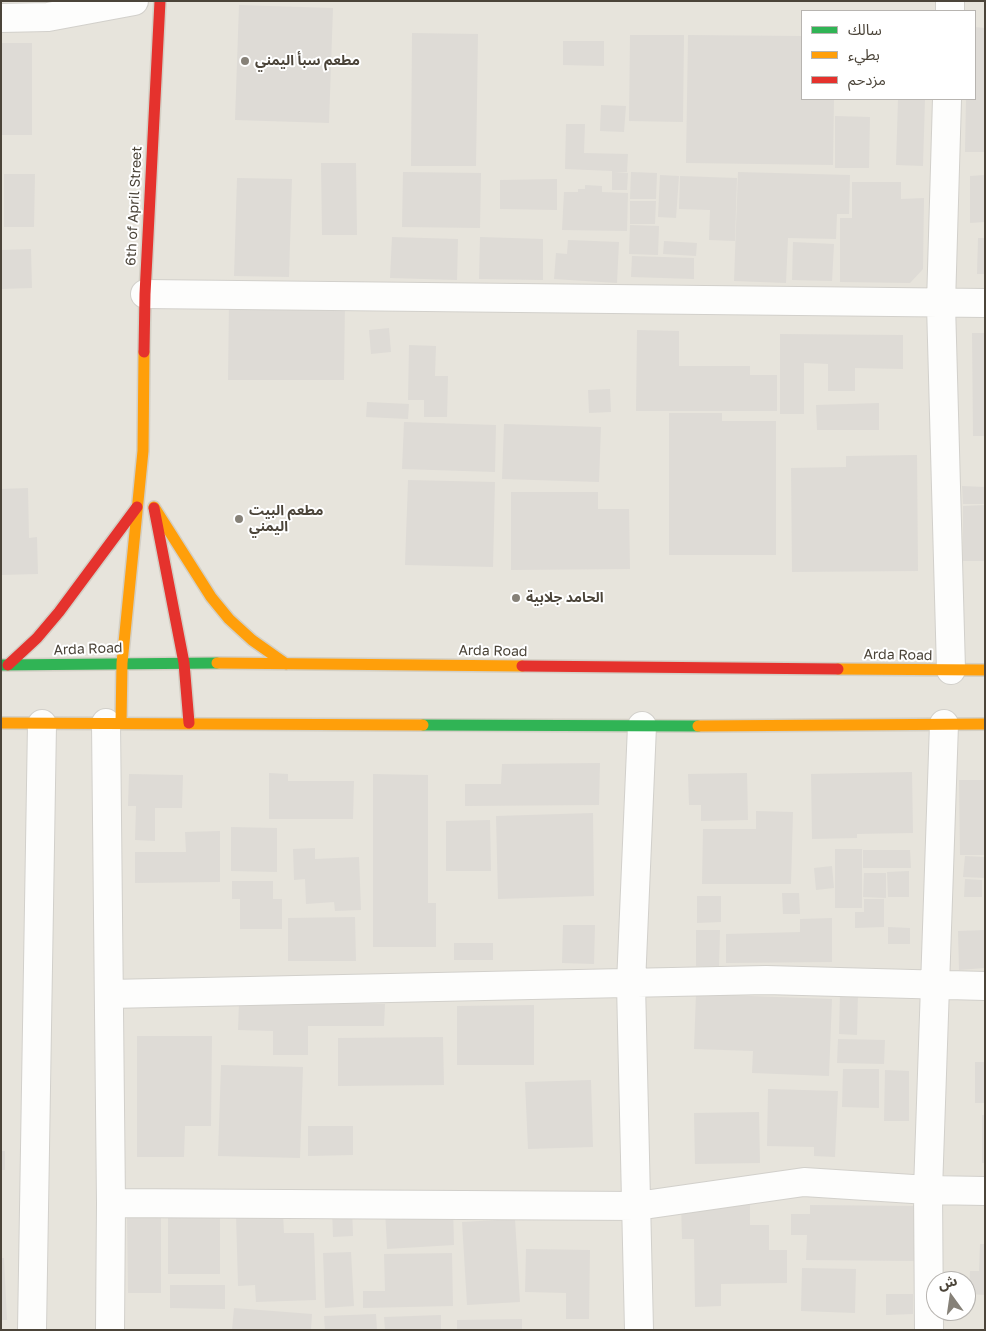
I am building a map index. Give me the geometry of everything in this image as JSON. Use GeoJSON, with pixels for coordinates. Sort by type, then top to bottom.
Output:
{"type":"FeatureCollection","features":[{"type":"Feature","properties":{"kind":"main road","name":"6th of April Street"},"geometry":{"type":"LineString","coordinates":[[143,451],[145,294],[160,1]]}},
{"type":"Feature","properties":{"kind":"main road"},"geometry":{"type":"LineString","coordinates":[[143,451],[184,663],[189,723]]}},
{"type":"Feature","properties":{"kind":"main road"},"geometry":{"type":"LineString","coordinates":[[113,723],[122,663],[143,451]]}},
{"type":"Feature","properties":{"kind":"main road"},"geometry":{"type":"LineString","coordinates":[[152,497],[211,597],[229,619],[252,640],[286,664]]}},
{"type":"Feature","properties":{"kind":"main road"},"geometry":{"type":"LineString","coordinates":[[5,665],[37,638],[59,612],[137,507]]}},
{"type":"Feature","properties":{"kind":"main road","name":"Arda Road"},"geometry":{"type":"LineString","coordinates":[[5,665],[184,663],[985,670]]}},
{"type":"Feature","properties":{"kind":"main road"},"geometry":{"type":"LineString","coordinates":[[1,723],[642,726],[985,724]]}},
{"type":"Feature","properties":{"kind":"street"},"geometry":{"type":"LineString","coordinates":[[1,18],[48,9],[134,1]]}},
{"type":"Feature","properties":{"kind":"street"},"geometry":{"type":"LineString","coordinates":[[947,100],[941,304],[951,670]]}},
{"type":"Feature","properties":{"kind":"street"},"geometry":{"type":"LineString","coordinates":[[145,294],[985,304]]}},
{"type":"Feature","properties":{"kind":"street"},"geometry":{"type":"LineString","coordinates":[[110,1330],[109,994],[113,723]]}},
{"type":"Feature","properties":{"kind":"street"},"geometry":{"type":"LineString","coordinates":[[32,1330],[42,724]]}},
{"type":"Feature","properties":{"kind":"street"},"geometry":{"type":"LineString","coordinates":[[929,1330],[928,1190],[944,724]]}},
{"type":"Feature","properties":{"kind":"street"},"geometry":{"type":"LineString","coordinates":[[640,1330],[631,984],[642,726]]}},
{"type":"Feature","properties":{"kind":"street"},"geometry":{"type":"LineString","coordinates":[[109,994],[766,980],[985,986]]}},
{"type":"Feature","properties":{"kind":"street"},"geometry":{"type":"LineString","coordinates":[[111,1203],[636,1206],[804,1182],[928,1190],[985,1191]]}},
{"type":"Feature","properties":{"kind":"shaded area"},"geometry":{"type":"Polygon","coordinates":[[[1,1],[985,1],[985,1330],[1,1330],[1,1]]]}},
{"type":"Feature","properties":{"kind":"building"},"geometry":{"type":"Polygon","coordinates":[[[239,5],[333,8],[329,123],[235,120],[239,5]]]}},
{"type":"Feature","properties":{"kind":"building"},"geometry":{"type":"Polygon","coordinates":[[[976,27],[985,28],[985,152],[965,152],[966,100],[976,100],[976,27]]]}},
{"type":"Feature","properties":{"kind":"building"},"geometry":{"type":"Polygon","coordinates":[[[412,33],[478,34],[476,166],[411,166],[412,33]]]}},
{"type":"Feature","properties":{"kind":"building"},"geometry":{"type":"Polygon","coordinates":[[[630,35],[684,35],[683,122],[629,121],[630,35]]]}},
{"type":"Feature","properties":{"kind":"building"},"geometry":{"type":"Polygon","coordinates":[[[688,35],[801,36],[801,100],[834,100],[833,165],[686,163],[688,35]]]}},
{"type":"Feature","properties":{"kind":"building"},"geometry":{"type":"Polygon","coordinates":[[[563,41],[604,41],[604,66],[563,65],[563,41]]]}},
{"type":"Feature","properties":{"kind":"building"},"geometry":{"type":"Polygon","coordinates":[[[1,43],[32,43],[32,135],[2,135],[1,43]]]}},
{"type":"Feature","properties":{"kind":"building"},"geometry":{"type":"Polygon","coordinates":[[[898,100],[925,100],[923,166],[896,165],[898,100]]]}},
{"type":"Feature","properties":{"kind":"building"},"geometry":{"type":"Polygon","coordinates":[[[601,105],[626,106],[624,132],[600,131],[601,105]]]}},
{"type":"Feature","properties":{"kind":"building"},"geometry":{"type":"Polygon","coordinates":[[[835,116],[870,117],[869,168],[835,168],[835,116]]]}},
{"type":"Feature","properties":{"kind":"building"},"geometry":{"type":"Polygon","coordinates":[[[566,124],[585,124],[584,153],[628,154],[627,172],[615,172],[628,173],[627,190],[612,190],[612,171],[565,169],[566,124]]]}},
{"type":"Feature","properties":{"kind":"building"},"geometry":{"type":"Polygon","coordinates":[[[321,163],[356,163],[357,235],[322,235],[321,163]]]}},
{"type":"Feature","properties":{"kind":"building"},"geometry":{"type":"Polygon","coordinates":[[[403,172],[481,173],[480,228],[402,227],[403,172]]]}},
{"type":"Feature","properties":{"kind":"building"},"geometry":{"type":"Polygon","coordinates":[[[631,172],[657,173],[656,199],[630,199],[631,172]]]}},
{"type":"Feature","properties":{"kind":"building"},"geometry":{"type":"Polygon","coordinates":[[[738,172],[850,175],[849,214],[837,214],[836,239],[788,238],[786,283],[734,281],[738,172]]]}},
{"type":"Feature","properties":{"kind":"building"},"geometry":{"type":"Polygon","coordinates":[[[4,174],[35,174],[34,227],[4,227],[4,174]]]}},
{"type":"Feature","properties":{"kind":"building"},"geometry":{"type":"Polygon","coordinates":[[[660,175],[679,176],[676,218],[658,217],[660,175]]]}},
{"type":"Feature","properties":{"kind":"building"},"geometry":{"type":"Polygon","coordinates":[[[985,175],[985,222],[970,223],[970,176],[985,175]]]}},
{"type":"Feature","properties":{"kind":"building"},"geometry":{"type":"Polygon","coordinates":[[[680,176],[737,178],[735,241],[709,240],[710,210],[679,209],[680,176]]]}},
{"type":"Feature","properties":{"kind":"building"},"geometry":{"type":"Polygon","coordinates":[[[237,178],[292,179],[289,277],[234,276],[237,178]]]}},
{"type":"Feature","properties":{"kind":"building"},"geometry":{"type":"Polygon","coordinates":[[[557,179],[557,210],[500,209],[500,180],[557,179]]]}},
{"type":"Feature","properties":{"kind":"building"},"geometry":{"type":"Polygon","coordinates":[[[852,182],[901,182],[901,199],[924,198],[923,269],[910,283],[840,282],[840,218],[852,218],[852,182]]]}},
{"type":"Feature","properties":{"kind":"building"},"geometry":{"type":"Polygon","coordinates":[[[585,185],[602,186],[602,192],[628,193],[627,231],[562,230],[564,192],[578,192],[578,189],[585,189],[585,185]]]}},
{"type":"Feature","properties":{"kind":"building"},"geometry":{"type":"Polygon","coordinates":[[[630,201],[656,201],[655,224],[630,224],[630,201]]]}},
{"type":"Feature","properties":{"kind":"building"},"geometry":{"type":"Polygon","coordinates":[[[630,225],[659,226],[658,255],[629,254],[630,225]]]}},
{"type":"Feature","properties":{"kind":"building"},"geometry":{"type":"Polygon","coordinates":[[[392,237],[458,239],[457,280],[390,278],[392,237]]]}},
{"type":"Feature","properties":{"kind":"building"},"geometry":{"type":"Polygon","coordinates":[[[480,237],[543,239],[543,280],[479,279],[480,237]]]}},
{"type":"Feature","properties":{"kind":"building"},"geometry":{"type":"Polygon","coordinates":[[[978,238],[985,238],[985,274],[977,274],[978,238]]]}},
{"type":"Feature","properties":{"kind":"building"},"geometry":{"type":"Polygon","coordinates":[[[568,240],[619,242],[617,283],[554,279],[556,253],[567,254],[568,240]]]}},
{"type":"Feature","properties":{"kind":"building"},"geometry":{"type":"Polygon","coordinates":[[[664,241],[697,243],[696,256],[663,254],[664,241]]]}},
{"type":"Feature","properties":{"kind":"building"},"geometry":{"type":"Polygon","coordinates":[[[793,242],[834,244],[832,281],[792,280],[793,242]]]}},
{"type":"Feature","properties":{"kind":"building"},"geometry":{"type":"Polygon","coordinates":[[[31,249],[32,288],[1,289],[1,250],[31,249]]]}},
{"type":"Feature","properties":{"kind":"building"},"geometry":{"type":"Polygon","coordinates":[[[632,256],[694,258],[694,279],[631,277],[632,256]]]}},
{"type":"Feature","properties":{"kind":"building"},"geometry":{"type":"Polygon","coordinates":[[[229,301],[345,301],[344,380],[228,380],[229,301]]]}},
{"type":"Feature","properties":{"kind":"building"},"geometry":{"type":"Polygon","coordinates":[[[389,328],[391,352],[371,354],[369,330],[389,328]]]}},
{"type":"Feature","properties":{"kind":"building"},"geometry":{"type":"Polygon","coordinates":[[[637,330],[679,331],[679,366],[750,366],[750,375],[777,375],[777,411],[636,411],[637,330]]]}},
{"type":"Feature","properties":{"kind":"building"},"geometry":{"type":"Polygon","coordinates":[[[972,333],[985,333],[985,436],[973,436],[972,333]]]}},
{"type":"Feature","properties":{"kind":"building"},"geometry":{"type":"Polygon","coordinates":[[[780,334],[903,335],[903,369],[855,368],[855,391],[828,391],[828,364],[804,363],[804,414],[780,414],[780,334]]]}},
{"type":"Feature","properties":{"kind":"building"},"geometry":{"type":"Polygon","coordinates":[[[409,345],[436,346],[435,376],[448,376],[447,417],[424,417],[424,400],[408,400],[409,345]]]}},
{"type":"Feature","properties":{"kind":"building"},"geometry":{"type":"Polygon","coordinates":[[[610,389],[611,412],[589,413],[588,390],[610,389]]]}},
{"type":"Feature","properties":{"kind":"building"},"geometry":{"type":"Polygon","coordinates":[[[367,402],[409,404],[408,419],[366,417],[367,402]]]}},
{"type":"Feature","properties":{"kind":"building"},"geometry":{"type":"Polygon","coordinates":[[[879,403],[879,430],[817,430],[816,405],[879,403]]]}},
{"type":"Feature","properties":{"kind":"building"},"geometry":{"type":"Polygon","coordinates":[[[669,413],[722,413],[722,421],[776,421],[776,555],[669,555],[669,413]]]}},
{"type":"Feature","properties":{"kind":"building"},"geometry":{"type":"Polygon","coordinates":[[[404,422],[496,425],[495,472],[402,469],[404,422]]]}},
{"type":"Feature","properties":{"kind":"building"},"geometry":{"type":"Polygon","coordinates":[[[504,424],[601,427],[599,482],[502,479],[504,424]]]}},
{"type":"Feature","properties":{"kind":"building"},"geometry":{"type":"Polygon","coordinates":[[[917,455],[918,571],[792,572],[791,468],[846,467],[846,456],[917,455]]]}},
{"type":"Feature","properties":{"kind":"building"},"geometry":{"type":"Polygon","coordinates":[[[408,480],[495,482],[493,567],[405,565],[408,480]]]}},
{"type":"Feature","properties":{"kind":"building"},"geometry":{"type":"Polygon","coordinates":[[[962,486],[985,487],[985,504],[963,504],[962,486]]]}},
{"type":"Feature","properties":{"kind":"building"},"geometry":{"type":"Polygon","coordinates":[[[28,488],[29,538],[37,537],[38,574],[1,575],[1,489],[28,488]]]}},
{"type":"Feature","properties":{"kind":"building"},"geometry":{"type":"Polygon","coordinates":[[[511,492],[598,492],[598,509],[629,509],[630,569],[511,570],[511,492]]]}},
{"type":"Feature","properties":{"kind":"building"},"geometry":{"type":"Polygon","coordinates":[[[985,505],[985,561],[963,561],[963,506],[985,505]]]}},
{"type":"Feature","properties":{"kind":"building"},"geometry":{"type":"Polygon","coordinates":[[[600,763],[599,805],[465,806],[465,784],[501,784],[502,764],[600,763]]]}},
{"type":"Feature","properties":{"kind":"building"},"geometry":{"type":"Polygon","coordinates":[[[912,772],[913,833],[857,834],[857,838],[812,839],[811,774],[912,772]]]}},
{"type":"Feature","properties":{"kind":"building"},"geometry":{"type":"Polygon","coordinates":[[[269,773],[288,774],[288,781],[354,781],[353,819],[269,819],[269,773]]]}},
{"type":"Feature","properties":{"kind":"building"},"geometry":{"type":"Polygon","coordinates":[[[747,773],[748,820],[701,821],[701,805],[689,805],[688,774],[747,773]]]}},
{"type":"Feature","properties":{"kind":"building"},"geometry":{"type":"Polygon","coordinates":[[[129,774],[183,775],[182,808],[155,808],[155,841],[135,840],[136,806],[128,806],[129,774]]]}},
{"type":"Feature","properties":{"kind":"building"},"geometry":{"type":"Polygon","coordinates":[[[373,774],[428,775],[428,903],[436,903],[436,947],[373,947],[373,774]]]}},
{"type":"Feature","properties":{"kind":"building"},"geometry":{"type":"Polygon","coordinates":[[[959,780],[985,780],[985,855],[960,855],[959,780]]]}},
{"type":"Feature","properties":{"kind":"building"},"geometry":{"type":"Polygon","coordinates":[[[756,811],[793,812],[791,884],[702,884],[703,829],[756,829],[756,811]]]}},
{"type":"Feature","properties":{"kind":"building"},"geometry":{"type":"Polygon","coordinates":[[[593,813],[594,896],[498,899],[496,816],[593,813]]]}},
{"type":"Feature","properties":{"kind":"building"},"geometry":{"type":"Polygon","coordinates":[[[490,820],[491,871],[446,871],[446,821],[490,820]]]}},
{"type":"Feature","properties":{"kind":"building"},"geometry":{"type":"Polygon","coordinates":[[[231,827],[277,828],[277,872],[231,871],[231,827]]]}},
{"type":"Feature","properties":{"kind":"building"},"geometry":{"type":"Polygon","coordinates":[[[220,831],[220,882],[135,883],[135,852],[186,852],[185,832],[220,831]]]}},
{"type":"Feature","properties":{"kind":"building"},"geometry":{"type":"Polygon","coordinates":[[[315,848],[315,859],[359,857],[361,910],[335,911],[334,902],[306,904],[305,879],[294,880],[293,849],[315,848]]]}},
{"type":"Feature","properties":{"kind":"building"},"geometry":{"type":"Polygon","coordinates":[[[835,849],[862,849],[862,908],[835,908],[835,849]]]}},
{"type":"Feature","properties":{"kind":"building"},"geometry":{"type":"Polygon","coordinates":[[[863,850],[910,850],[911,868],[863,868],[863,850]]]}},
{"type":"Feature","properties":{"kind":"building"},"geometry":{"type":"Polygon","coordinates":[[[965,856],[985,857],[985,878],[963,877],[965,856]]]}},
{"type":"Feature","properties":{"kind":"building"},"geometry":{"type":"Polygon","coordinates":[[[832,866],[834,888],[816,890],[814,868],[832,866]]]}},
{"type":"Feature","properties":{"kind":"building"},"geometry":{"type":"Polygon","coordinates":[[[909,871],[909,897],[888,897],[887,872],[909,871]]]}},
{"type":"Feature","properties":{"kind":"building"},"geometry":{"type":"Polygon","coordinates":[[[864,873],[886,873],[886,898],[863,897],[864,873]]]}},
{"type":"Feature","properties":{"kind":"building"},"geometry":{"type":"Polygon","coordinates":[[[965,879],[982,880],[982,897],[964,897],[965,879]]]}},
{"type":"Feature","properties":{"kind":"building"},"geometry":{"type":"Polygon","coordinates":[[[232,881],[273,881],[273,899],[282,899],[282,929],[240,929],[240,899],[232,899],[232,881]]]}},
{"type":"Feature","properties":{"kind":"building"},"geometry":{"type":"Polygon","coordinates":[[[782,893],[799,893],[800,914],[783,914],[782,893]]]}},
{"type":"Feature","properties":{"kind":"building"},"geometry":{"type":"Polygon","coordinates":[[[697,896],[721,896],[721,922],[697,923],[697,896]]]}},
{"type":"Feature","properties":{"kind":"building"},"geometry":{"type":"Polygon","coordinates":[[[864,899],[884,899],[884,927],[855,928],[855,912],[864,912],[864,899]]]}},
{"type":"Feature","properties":{"kind":"building"},"geometry":{"type":"Polygon","coordinates":[[[355,917],[356,961],[288,961],[288,918],[355,917]]]}},
{"type":"Feature","properties":{"kind":"building"},"geometry":{"type":"Polygon","coordinates":[[[832,918],[832,962],[726,963],[726,934],[800,932],[800,919],[832,918]]]}},
{"type":"Feature","properties":{"kind":"building"},"geometry":{"type":"Polygon","coordinates":[[[563,925],[595,925],[594,964],[562,963],[563,925]]]}},
{"type":"Feature","properties":{"kind":"building"},"geometry":{"type":"Polygon","coordinates":[[[888,927],[910,928],[910,944],[888,944],[888,927]]]}},
{"type":"Feature","properties":{"kind":"building"},"geometry":{"type":"Polygon","coordinates":[[[696,930],[720,930],[719,966],[696,966],[696,930]]]}},
{"type":"Feature","properties":{"kind":"building"},"geometry":{"type":"Polygon","coordinates":[[[985,930],[985,968],[959,970],[958,931],[985,930]]]}},
{"type":"Feature","properties":{"kind":"building"},"geometry":{"type":"Polygon","coordinates":[[[454,943],[493,943],[493,960],[454,960],[454,943]]]}},
{"type":"Feature","properties":{"kind":"building"},"geometry":{"type":"Polygon","coordinates":[[[840,993],[858,993],[857,1035],[839,1034],[840,993]]]}},
{"type":"Feature","properties":{"kind":"building"},"geometry":{"type":"Polygon","coordinates":[[[696,994],[832,999],[829,1076],[752,1073],[753,1051],[694,1049],[696,994]]]}},
{"type":"Feature","properties":{"kind":"building"},"geometry":{"type":"Polygon","coordinates":[[[239,1003],[385,1004],[384,1026],[308,1026],[308,1055],[273,1055],[273,1031],[238,1030],[239,1003]]]}},
{"type":"Feature","properties":{"kind":"building"},"geometry":{"type":"Polygon","coordinates":[[[534,1005],[534,1065],[457,1065],[457,1006],[534,1005]]]}},
{"type":"Feature","properties":{"kind":"building"},"geometry":{"type":"Polygon","coordinates":[[[137,1036],[212,1036],[211,1126],[185,1126],[184,1157],[137,1157],[137,1036]]]}},
{"type":"Feature","properties":{"kind":"building"},"geometry":{"type":"Polygon","coordinates":[[[443,1037],[444,1085],[338,1086],[338,1038],[443,1037]]]}},
{"type":"Feature","properties":{"kind":"building"},"geometry":{"type":"Polygon","coordinates":[[[838,1039],[885,1040],[884,1064],[837,1063],[838,1039]]]}},
{"type":"Feature","properties":{"kind":"building"},"geometry":{"type":"Polygon","coordinates":[[[975,1062],[985,1062],[985,1103],[975,1103],[975,1062]]]}},
{"type":"Feature","properties":{"kind":"building"},"geometry":{"type":"Polygon","coordinates":[[[221,1065],[303,1067],[300,1158],[218,1156],[221,1065]]]}},
{"type":"Feature","properties":{"kind":"building"},"geometry":{"type":"Polygon","coordinates":[[[843,1069],[879,1069],[879,1108],[842,1107],[843,1069]]]}},
{"type":"Feature","properties":{"kind":"building"},"geometry":{"type":"Polygon","coordinates":[[[885,1070],[909,1071],[909,1121],[884,1121],[885,1070]]]}},
{"type":"Feature","properties":{"kind":"building"},"geometry":{"type":"Polygon","coordinates":[[[591,1080],[593,1147],[528,1149],[525,1082],[591,1080]]]}},
{"type":"Feature","properties":{"kind":"building"},"geometry":{"type":"Polygon","coordinates":[[[768,1089],[838,1091],[835,1157],[814,1156],[814,1147],[767,1146],[768,1089]]]}},
{"type":"Feature","properties":{"kind":"building"},"geometry":{"type":"Polygon","coordinates":[[[759,1112],[760,1163],[695,1164],[694,1113],[759,1112]]]}},
{"type":"Feature","properties":{"kind":"building"},"geometry":{"type":"Polygon","coordinates":[[[982,1115],[985,1115],[985,1163],[982,1163],[982,1115]]]}},
{"type":"Feature","properties":{"kind":"building"},"geometry":{"type":"Polygon","coordinates":[[[308,1126],[353,1126],[353,1155],[308,1156],[308,1126]]]}},
{"type":"Feature","properties":{"kind":"building"},"geometry":{"type":"Polygon","coordinates":[[[1,1151],[5,1151],[5,1170],[1,1170],[1,1151]]]}},
{"type":"Feature","properties":{"kind":"building"},"geometry":{"type":"Polygon","coordinates":[[[750,1203],[750,1225],[769,1225],[769,1250],[787,1250],[787,1283],[721,1284],[721,1306],[695,1307],[694,1239],[682,1239],[681,1204],[750,1203]]]}},
{"type":"Feature","properties":{"kind":"building"},"geometry":{"type":"Polygon","coordinates":[[[810,1205],[917,1206],[916,1261],[806,1260],[807,1235],[791,1235],[791,1214],[810,1214],[810,1205]]]}},
{"type":"Feature","properties":{"kind":"building"},"geometry":{"type":"Polygon","coordinates":[[[453,1206],[454,1245],[387,1249],[385,1209],[453,1206]]]}},
{"type":"Feature","properties":{"kind":"building"},"geometry":{"type":"Polygon","coordinates":[[[352,1207],[353,1236],[333,1237],[332,1208],[352,1207]]]}},
{"type":"Feature","properties":{"kind":"building"},"geometry":{"type":"Polygon","coordinates":[[[283,1213],[284,1233],[314,1233],[316,1300],[256,1302],[255,1285],[238,1286],[236,1214],[283,1213]]]}},
{"type":"Feature","properties":{"kind":"building"},"geometry":{"type":"Polygon","coordinates":[[[168,1214],[220,1214],[220,1274],[168,1274],[168,1214]]]}},
{"type":"Feature","properties":{"kind":"building"},"geometry":{"type":"Polygon","coordinates":[[[127,1215],[161,1215],[161,1293],[128,1293],[127,1215]]]}},
{"type":"Feature","properties":{"kind":"building"},"geometry":{"type":"Polygon","coordinates":[[[515,1219],[520,1302],[467,1305],[462,1222],[515,1219]]]}},
{"type":"Feature","properties":{"kind":"building"},"geometry":{"type":"Polygon","coordinates":[[[980,1244],[985,1244],[985,1295],[976,1294],[976,1271],[979,1271],[980,1244]]]}},
{"type":"Feature","properties":{"kind":"building"},"geometry":{"type":"Polygon","coordinates":[[[526,1249],[590,1250],[589,1319],[566,1319],[566,1293],[525,1292],[526,1249]]]}},
{"type":"Feature","properties":{"kind":"building"},"geometry":{"type":"Polygon","coordinates":[[[351,1252],[354,1306],[325,1308],[323,1253],[351,1252]]]}},
{"type":"Feature","properties":{"kind":"building"},"geometry":{"type":"Polygon","coordinates":[[[452,1253],[453,1306],[363,1308],[363,1291],[385,1291],[384,1254],[452,1253]]]}},
{"type":"Feature","properties":{"kind":"building"},"geometry":{"type":"Polygon","coordinates":[[[1,1258],[4,1258],[7,1320],[1,1320],[1,1258]]]}},
{"type":"Feature","properties":{"kind":"building"},"geometry":{"type":"Polygon","coordinates":[[[802,1268],[856,1269],[855,1313],[801,1311],[802,1268]]]}},
{"type":"Feature","properties":{"kind":"building"},"geometry":{"type":"Polygon","coordinates":[[[170,1285],[225,1285],[225,1309],[170,1308],[170,1285]]]}},
{"type":"Feature","properties":{"kind":"building"},"geometry":{"type":"Polygon","coordinates":[[[886,1294],[913,1294],[913,1314],[886,1315],[886,1294]]]}},
{"type":"Feature","properties":{"kind":"building"},"geometry":{"type":"Polygon","coordinates":[[[234,1308],[312,1314],[311,1330],[232,1330],[234,1308]]]}},
{"type":"Feature","properties":{"kind":"building"},"geometry":{"type":"Polygon","coordinates":[[[376,1314],[377,1330],[325,1330],[324,1316],[376,1314]]]}},
{"type":"Feature","properties":{"kind":"building"},"geometry":{"type":"Polygon","coordinates":[[[441,1315],[441,1330],[385,1330],[384,1317],[441,1315]]]}},
{"type":"Feature","properties":{"kind":"building"},"geometry":{"type":"Polygon","coordinates":[[[522,1319],[522,1330],[457,1330],[457,1320],[522,1319]]]}},
{"type":"Feature","properties":{"kind":"traffic: fast"},"geometry":{"type":"LineString","coordinates":[[1,665],[217,663]]}},
{"type":"Feature","properties":{"kind":"traffic: fast"},"geometry":{"type":"LineString","coordinates":[[423,725],[698,726]]}},
{"type":"Feature","properties":{"kind":"traffic: slow"},"geometry":{"type":"LineString","coordinates":[[121,723],[122,663],[143,451],[144,352]]}},
{"type":"Feature","properties":{"kind":"traffic: slow"},"geometry":{"type":"LineString","coordinates":[[154,507],[211,597],[229,619],[252,640],[286,664]]}},
{"type":"Feature","properties":{"kind":"traffic: slow"},"geometry":{"type":"LineString","coordinates":[[217,663],[522,666]]}},
{"type":"Feature","properties":{"kind":"traffic: slow"},"geometry":{"type":"LineString","coordinates":[[838,669],[985,670]]}},
{"type":"Feature","properties":{"kind":"traffic: slow"},"geometry":{"type":"LineString","coordinates":[[1,723],[423,725]]}},
{"type":"Feature","properties":{"kind":"traffic: slow"},"geometry":{"type":"LineString","coordinates":[[698,726],[985,724]]}},
{"type":"Feature","properties":{"kind":"traffic: jam"},"geometry":{"type":"LineString","coordinates":[[144,352],[145,294],[160,1]]}},
{"type":"Feature","properties":{"kind":"traffic: jam"},"geometry":{"type":"LineString","coordinates":[[8,665],[37,638],[59,612],[137,507]]}},
{"type":"Feature","properties":{"kind":"traffic: jam"},"geometry":{"type":"LineString","coordinates":[[154,508],[184,663],[189,723]]}},
{"type":"Feature","properties":{"kind":"traffic: jam"},"geometry":{"type":"LineString","coordinates":[[522,666],[838,669]]}},
{"type":"Feature","properties":{"kind":"place","name":"مطعم سبأ اليمني"},"geometry":{"type":"Point","coordinates":[245,61]}},
{"type":"Feature","properties":{"kind":"place","name":"مطعم البيت اليمني"},"geometry":{"type":"Point","coordinates":[239,519]}},
{"type":"Feature","properties":{"kind":"place","name":"الحامد جلابية"},"geometry":{"type":"Point","coordinates":[516,598]}}]}
